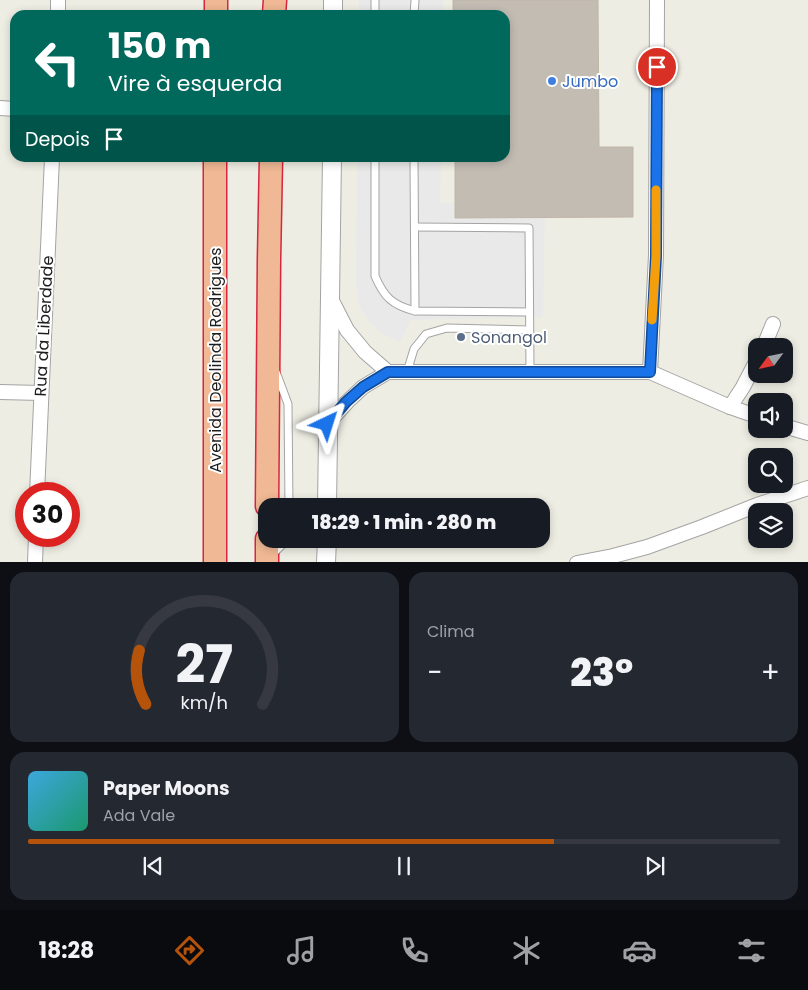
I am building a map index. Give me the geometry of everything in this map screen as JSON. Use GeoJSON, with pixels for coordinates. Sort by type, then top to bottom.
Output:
{"type":"FeatureCollection","features":[{"type":"Feature","properties":{"kind":"highway","name":"Avenida Deolinda Rodrigues"},"geometry":{"type":"LineString","coordinates":[[215,162],[215,562]]}},
{"type":"Feature","properties":{"kind":"highway"},"geometry":{"type":"LineString","coordinates":[[267,498],[271,162]]}},
{"type":"Feature","properties":{"kind":"street"},"geometry":{"type":"LineString","coordinates":[[650,372],[656,256],[657,0]]}},
{"type":"Feature","properties":{"kind":"street","name":"Rua da Liberdade"},"geometry":{"type":"LineString","coordinates":[[38,482],[52,162]]}},
{"type":"Feature","properties":{"kind":"street"},"geometry":{"type":"LineString","coordinates":[[327,498],[332,162]]}},
{"type":"Feature","properties":{"kind":"street"},"geometry":{"type":"LineString","coordinates":[[330,296],[348,330],[365,352],[388,372]]}},
{"type":"Feature","properties":{"kind":"street"},"geometry":{"type":"LineString","coordinates":[[767,338],[773,324]]}},
{"type":"Feature","properties":{"kind":"street"},"geometry":{"type":"LineString","coordinates":[[327,424],[346,402],[363,387],[388,372],[650,372],[748,413]]}},
{"type":"Feature","properties":{"kind":"street"},"geometry":{"type":"LineString","coordinates":[[730,407],[748,377]]}},
{"type":"Feature","properties":{"kind":"street"},"geometry":{"type":"LineString","coordinates":[[0,392],[42,393]]}},
{"type":"Feature","properties":{"kind":"street"},"geometry":{"type":"LineString","coordinates":[[793,429],[808,433]]}},
{"type":"Feature","properties":{"kind":"street"},"geometry":{"type":"LineString","coordinates":[[576,562],[613,556],[647,547],[757,505],[808,488]]}},
{"type":"Feature","properties":{"kind":"street"},"geometry":{"type":"LineString","coordinates":[[35,562],[36,547]]}},
{"type":"Feature","properties":{"kind":"street"},"geometry":{"type":"LineString","coordinates":[[326,562],[327,548]]}},
{"type":"Feature","properties":{"kind":"lane"},"geometry":{"type":"LineString","coordinates":[[375,162],[374,276],[380,289],[389,300],[401,307],[415,311],[529,312]]}},
{"type":"Feature","properties":{"kind":"lane"},"geometry":{"type":"LineString","coordinates":[[414,162],[415,311]]}},
{"type":"Feature","properties":{"kind":"lane"},"geometry":{"type":"LineString","coordinates":[[415,227],[529,228],[530,372]]}},
{"type":"Feature","properties":{"kind":"lane"},"geometry":{"type":"LineString","coordinates":[[407,372],[414,349],[426,334],[447,328],[529,330]]}},
{"type":"Feature","properties":{"kind":"lane"},"geometry":{"type":"LineString","coordinates":[[268,352],[288,404],[289,498]]}},
{"type":"Feature","properties":{"kind":"shaded area"},"geometry":{"type":"Polygon","coordinates":[[[359,0],[443,0],[443,10],[359,10],[359,0]]]}},
{"type":"Feature","properties":{"kind":"shaded area"},"geometry":{"type":"Polygon","coordinates":[[[357,162],[441,162],[440,203],[545,205],[543,317],[411,320],[400,342],[383,334],[369,322],[359,306],[356,285],[357,162]]]}},
{"type":"Feature","properties":{"kind":"building","name":"Jumbo"},"geometry":{"type":"Polygon","coordinates":[[[453,0],[598,0],[599,147],[633,147],[633,217],[455,218],[455,162],[510,162],[510,10],[453,10],[453,0]]]}},
{"type":"Feature","properties":{"kind":"slow traffic"},"geometry":{"type":"LineString","coordinates":[[652,320],[656,256],[656,190]]}},
{"type":"Feature","properties":{"kind":"place","name":"Jumbo"},"geometry":{"type":"Point","coordinates":[552,81]}},
{"type":"Feature","properties":{"kind":"place","name":"Sonangol"},"geometry":{"type":"Point","coordinates":[461,337]}},
{"type":"Feature","properties":{"kind":"route"},"geometry":{"type":"LineString","coordinates":[[327,424],[346,402],[363,387],[388,372],[650,372],[656,256],[657,67]]}}]}
